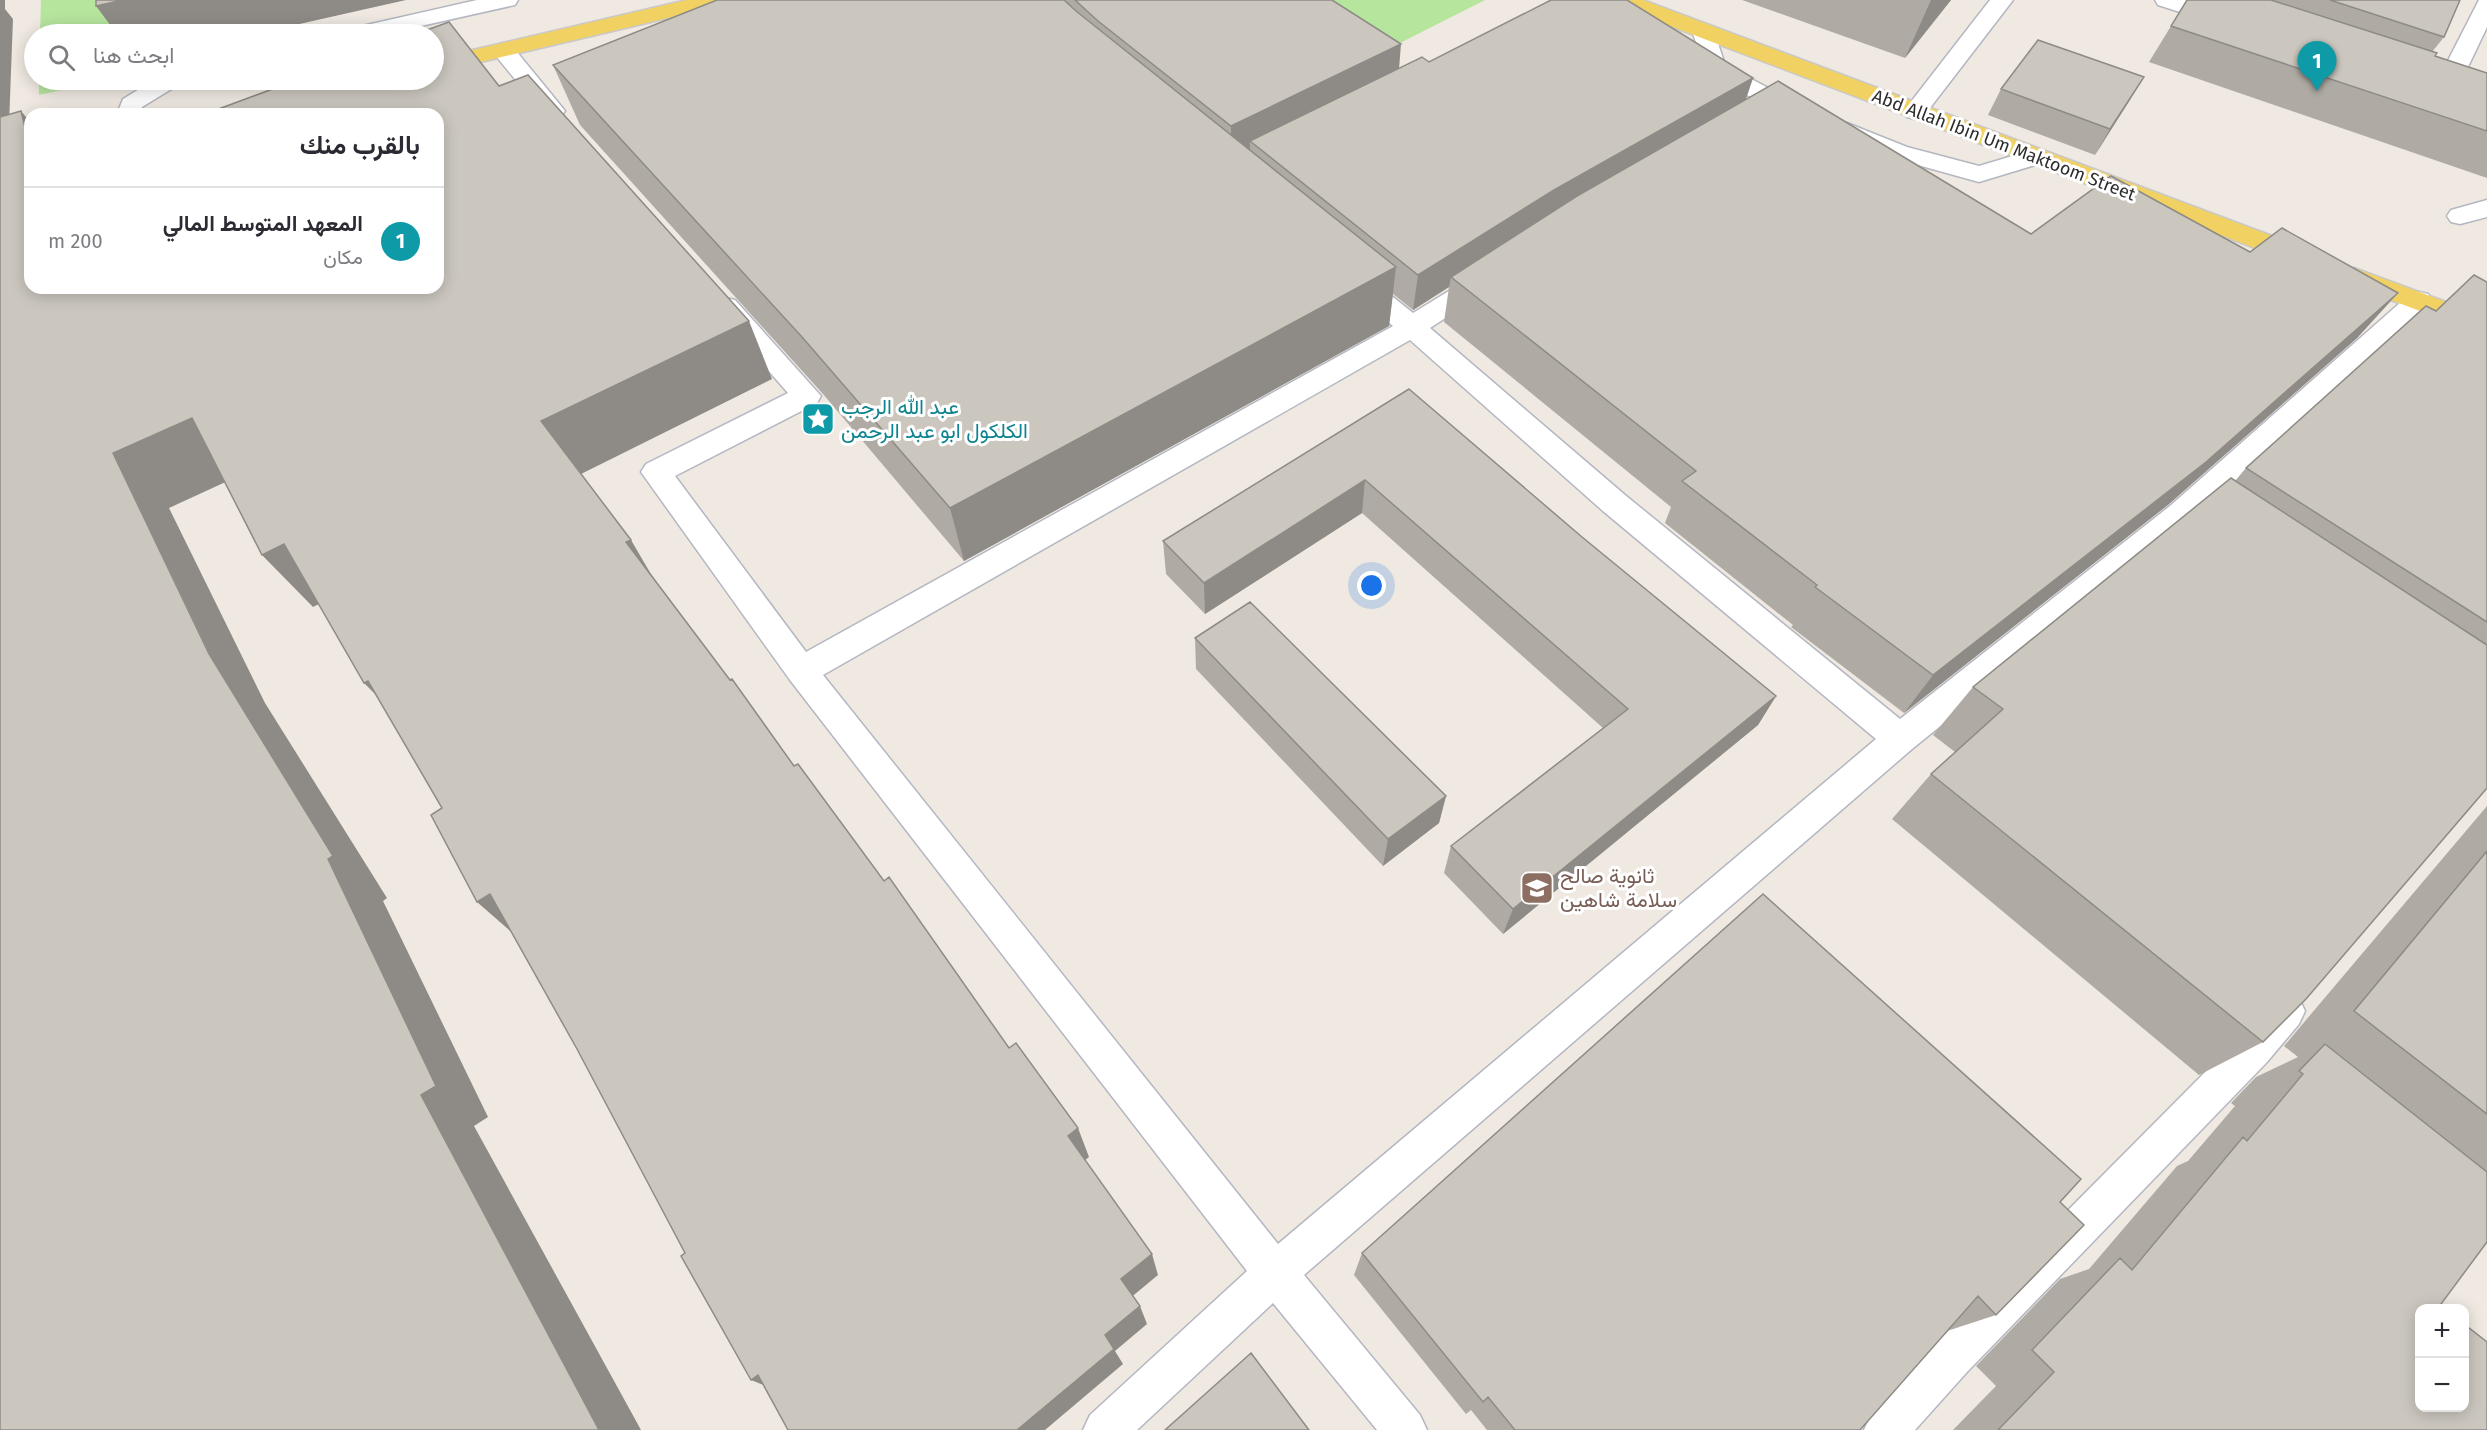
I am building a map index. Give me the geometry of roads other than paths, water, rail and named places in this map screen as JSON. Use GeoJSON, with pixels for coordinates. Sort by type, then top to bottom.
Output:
{"type":"FeatureCollection","features":[{"type":"Feature","properties":{"kind":"main road"},"geometry":{"type":"LineString","coordinates":[[444,64],[715,0]]}},
{"type":"Feature","properties":{"kind":"main road","name":"Abd Allah Ibin Um Maktoom Street"},"geometry":{"type":"LineString","coordinates":[[1623,0],[2487,327]]}},
{"type":"Feature","properties":{"kind":"street"},"geometry":{"type":"LineString","coordinates":[[401,24],[507,0]]}},
{"type":"Feature","properties":{"kind":"street"},"geometry":{"type":"LineString","coordinates":[[1915,112],[2002,0]]}},
{"type":"Feature","properties":{"kind":"street"},"geometry":{"type":"LineString","coordinates":[[2166,0],[2244,26]]}},
{"type":"Feature","properties":{"kind":"street"},"geometry":{"type":"LineString","coordinates":[[2411,81],[2444,92],[2487,4]]}},
{"type":"Feature","properties":{"kind":"street"},"geometry":{"type":"LineString","coordinates":[[1703,31],[1715,69],[1791,108],[1751,122]]}},
{"type":"Feature","properties":{"kind":"street"},"geometry":{"type":"LineString","coordinates":[[504,51],[572,133]]}},
{"type":"Feature","properties":{"kind":"street"},"geometry":{"type":"LineString","coordinates":[[130,108],[131,104],[154,90]]}},
{"type":"Feature","properties":{"kind":"street"},"geometry":{"type":"LineString","coordinates":[[1830,123],[1898,152],[1979,174],[2036,157]]}},
{"type":"Feature","properties":{"kind":"street"},"geometry":{"type":"LineString","coordinates":[[2460,216],[2487,208]]}},
{"type":"Feature","properties":{"kind":"street"},"geometry":{"type":"LineString","coordinates":[[801,671],[1412,327],[1508,265]]}},
{"type":"Feature","properties":{"kind":"street"},"geometry":{"type":"LineString","coordinates":[[1339,267],[1412,327],[1614,503],[1900,739]]}},
{"type":"Feature","properties":{"kind":"street"},"geometry":{"type":"LineString","coordinates":[[708,287],[807,396],[656,472],[801,671],[1275,1273],[1405,1430]]}},
{"type":"Feature","properties":{"kind":"street"},"geometry":{"type":"LineString","coordinates":[[1105,1430],[1275,1273],[1900,739],[2181,514],[2419,301]]}},
{"type":"Feature","properties":{"kind":"street"},"geometry":{"type":"LineString","coordinates":[[2181,514],[2210,534]]}},
{"type":"Feature","properties":{"kind":"street"},"geometry":{"type":"LineString","coordinates":[[1886,1430],[1952,1357],[2268,1060],[2308,986]]}},
{"type":"Feature","properties":{"kind":"place","name":"المعهد المتوسط المالي"},"geometry":{"type":"Point","coordinates":[2317,91]}},
{"type":"Feature","properties":{"kind":"place","name":"عبد الله الرجب الكلكول ابو عبد الرحمن"},"geometry":{"type":"Point","coordinates":[818,419]}},
{"type":"Feature","properties":{"kind":"place","name":"ثانوية صالح سلامة شاهين"},"geometry":{"type":"Point","coordinates":[1537,888]}}]}
